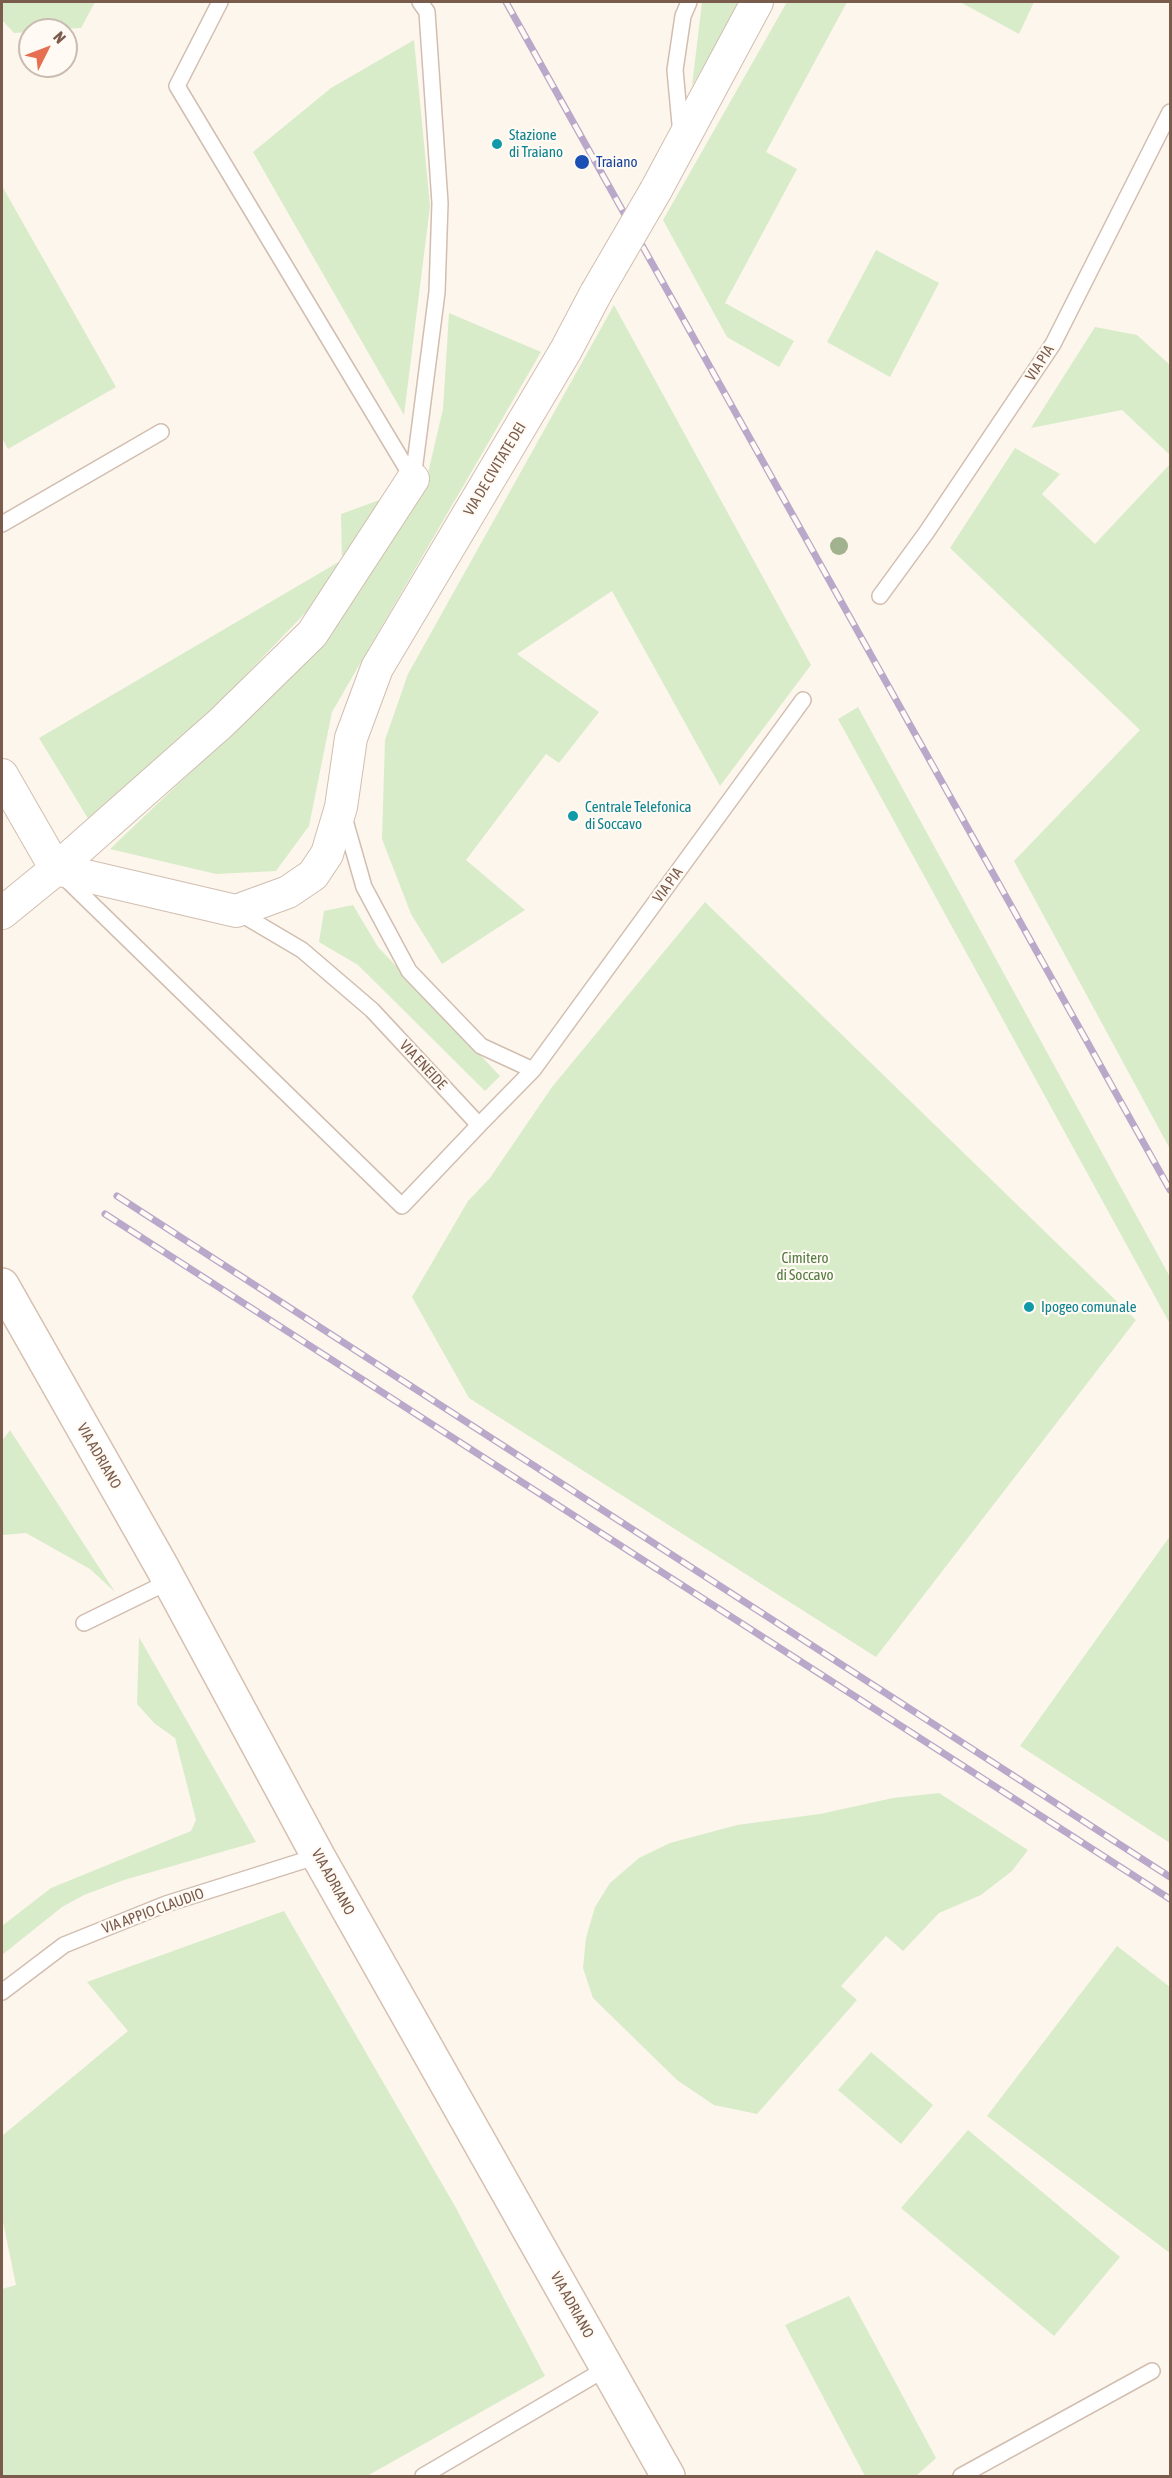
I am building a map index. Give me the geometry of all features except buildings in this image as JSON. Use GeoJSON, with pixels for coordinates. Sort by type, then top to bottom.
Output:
{"type":"FeatureCollection","features":[{"type":"Feature","properties":{"kind":"street","name":"VIA DE CIVITATE DEI"},"geometry":{"type":"LineString","coordinates":[[236,911],[288,892],[313,875],[327,854],[341,807],[351,738],[377,668],[566,350],[656,190],[757,2]]}},
{"type":"Feature","properties":{"kind":"street"},"geometry":{"type":"LineString","coordinates":[[2,913],[56,869],[221,723],[312,634],[413,479]]}},
{"type":"Feature","properties":{"kind":"street"},"geometry":{"type":"LineString","coordinates":[[2,775],[56,869]]}},
{"type":"Feature","properties":{"kind":"street","name":"VIA ENEIDE"},"geometry":{"type":"LineString","coordinates":[[56,869],[236,911]]}},
{"type":"Feature","properties":{"kind":"street","name":"VIA ADRIANO"},"geometry":{"type":"LineString","coordinates":[[2,1286],[170,1581],[318,1856],[668,2476]]}},
{"type":"Feature","properties":{"kind":"lane"},"geometry":{"type":"LineString","coordinates":[[220,2],[177,86],[413,479]]}},
{"type":"Feature","properties":{"kind":"lane"},"geometry":{"type":"LineString","coordinates":[[413,479],[438,292],[439,214],[427,12],[420,2]]}},
{"type":"Feature","properties":{"kind":"lane"},"geometry":{"type":"LineString","coordinates":[[681,141],[675,70],[683,16],[689,2]]}},
{"type":"Feature","properties":{"kind":"lane","name":"VIA PIA"},"geometry":{"type":"LineString","coordinates":[[880,596],[926,533],[1053,344],[1170,112]]}},
{"type":"Feature","properties":{"kind":"lane"},"geometry":{"type":"LineString","coordinates":[[2,524],[161,432]]}},
{"type":"Feature","properties":{"kind":"lane","name":"VIA PIA"},"geometry":{"type":"LineString","coordinates":[[532,1070],[803,700]]}},
{"type":"Feature","properties":{"kind":"lane"},"geometry":{"type":"LineString","coordinates":[[56,869],[402,1206],[532,1070],[481,1046],[409,971],[364,887],[341,807]]}},
{"type":"Feature","properties":{"kind":"lane","name":"VIA ENEIDE"},"geometry":{"type":"LineString","coordinates":[[236,911],[302,950],[372,1010],[479,1125]]}},
{"type":"Feature","properties":{"kind":"lane"},"geometry":{"type":"LineString","coordinates":[[84,1623],[170,1581]]}},
{"type":"Feature","properties":{"kind":"lane","name":"VIA APPIO CLAUDIO"},"geometry":{"type":"LineString","coordinates":[[2,1992],[64,1945],[166,1904],[318,1856]]}},
{"type":"Feature","properties":{"kind":"lane"},"geometry":{"type":"LineString","coordinates":[[423,2476],[607,2368]]}},
{"type":"Feature","properties":{"kind":"lane"},"geometry":{"type":"LineString","coordinates":[[961,2476],[1152,2371]]}},
{"type":"Feature","properties":{"kind":"green space"},"geometry":{"type":"Polygon","coordinates":[[[2,2],[95,2],[81,28],[78,28],[78,18],[18,18],[18,33],[14,33],[2,20],[2,2]]]}},
{"type":"Feature","properties":{"kind":"green space"},"geometry":{"type":"Polygon","coordinates":[[[702,2],[741,2],[692,86],[702,2]]]}},
{"type":"Feature","properties":{"kind":"green space"},"geometry":{"type":"Polygon","coordinates":[[[787,2],[847,2],[766,152],[797,169],[725,303],[794,341],[779,367],[727,337],[663,220],[787,2]]]}},
{"type":"Feature","properties":{"kind":"green space"},"geometry":{"type":"Polygon","coordinates":[[[960,2],[1034,2],[1019,34],[960,2]]]}},
{"type":"Feature","properties":{"kind":"green space"},"geometry":{"type":"Polygon","coordinates":[[[414,40],[430,206],[404,415],[253,152],[331,88],[414,40]]]}},
{"type":"Feature","properties":{"kind":"green space"},"geometry":{"type":"Polygon","coordinates":[[[2,186],[116,387],[8,449],[2,438],[2,186]]]}},
{"type":"Feature","properties":{"kind":"green space"},"geometry":{"type":"Polygon","coordinates":[[[876,250],[939,283],[890,377],[827,342],[876,250]]]}},
{"type":"Feature","properties":{"kind":"green space"},"geometry":{"type":"Polygon","coordinates":[[[614,305],[811,665],[720,786],[612,591],[517,654],[599,712],[559,763],[546,754],[466,860],[525,910],[442,964],[411,914],[382,839],[385,740],[408,674],[614,305]]]}},
{"type":"Feature","properties":{"kind":"green space"},"geometry":{"type":"Polygon","coordinates":[[[449,313],[541,352],[332,712],[309,826],[276,871],[216,874],[110,849],[322,647],[425,486],[443,409],[449,313]]]}},
{"type":"Feature","properties":{"kind":"green space"},"geometry":{"type":"Polygon","coordinates":[[[1095,327],[1137,335],[1170,365],[1170,455],[1122,410],[1031,428],[1095,327]]]}},
{"type":"Feature","properties":{"kind":"green space"},"geometry":{"type":"Polygon","coordinates":[[[1015,448],[1060,474],[1042,494],[1095,544],[1170,464],[1170,1149],[1014,861],[1140,730],[950,548],[1015,448]]]}},
{"type":"Feature","properties":{"kind":"green space"},"geometry":{"type":"Polygon","coordinates":[[[385,498],[334,583],[215,707],[89,820],[39,738],[342,560],[341,514],[385,498]]]}},
{"type":"Feature","properties":{"kind":"green space"},"geometry":{"type":"Polygon","coordinates":[[[858,707],[1170,1277],[1170,1324],[838,719],[858,707]]]}},
{"type":"Feature","properties":{"kind":"green space","name":"Cimitero di Soccavo"},"geometry":{"type":"Polygon","coordinates":[[[705,902],[1136,1320],[876,1657],[469,1398],[412,1297],[468,1201],[490,1178],[552,1087],[705,902]]]}},
{"type":"Feature","properties":{"kind":"green space"},"geometry":{"type":"Polygon","coordinates":[[[353,905],[378,947],[500,1076],[485,1091],[358,965],[319,942],[324,911],[353,905]]]}},
{"type":"Feature","properties":{"kind":"green space"},"geometry":{"type":"Polygon","coordinates":[[[10,1430],[115,1592],[90,1569],[26,1533],[2,1535],[2,1441],[10,1430]]]}},
{"type":"Feature","properties":{"kind":"green space"},"geometry":{"type":"Polygon","coordinates":[[[1170,1536],[1170,1843],[1020,1746],[1170,1536]]]}},
{"type":"Feature","properties":{"kind":"green space"},"geometry":{"type":"Polygon","coordinates":[[[139,1637],[256,1842],[124,1880],[84,1895],[62,1907],[2,1955],[2,1926],[51,1888],[191,1831],[196,1820],[175,1738],[154,1723],[137,1704],[139,1637]]]}},
{"type":"Feature","properties":{"kind":"green space"},"geometry":{"type":"Polygon","coordinates":[[[939,1793],[1028,1850],[1012,1871],[981,1895],[939,1913],[903,1951],[886,1936],[841,1986],[857,2000],[757,2114],[714,2105],[677,2080],[593,1998],[583,1968],[586,1938],[595,1907],[610,1883],[639,1858],[670,1843],[737,1825],[820,1814],[893,1798],[939,1793]]]}},
{"type":"Feature","properties":{"kind":"green space"},"geometry":{"type":"Polygon","coordinates":[[[284,1911],[456,2208],[545,2376],[367,2476],[2,2476],[2,2289],[16,2285],[2,2217],[2,2136],[128,2031],[87,1982],[284,1911]]]}},
{"type":"Feature","properties":{"kind":"green space"},"geometry":{"type":"Polygon","coordinates":[[[1117,1946],[1170,1987],[1170,2253],[987,2116],[1117,1946]]]}},
{"type":"Feature","properties":{"kind":"green space"},"geometry":{"type":"Polygon","coordinates":[[[871,2052],[933,2105],[901,2144],[838,2090],[871,2052]]]}},
{"type":"Feature","properties":{"kind":"green space"},"geometry":{"type":"Polygon","coordinates":[[[968,2130],[1120,2257],[1054,2336],[901,2208],[968,2130]]]}},
{"type":"Feature","properties":{"kind":"green space"},"geometry":{"type":"Polygon","coordinates":[[[849,2296],[936,2458],[916,2476],[865,2476],[785,2325],[849,2296]]]}},
{"type":"Feature","properties":{"kind":"railway"},"geometry":{"type":"LineString","coordinates":[[506,2],[1170,1190]]}},
{"type":"Feature","properties":{"kind":"railway"},"geometry":{"type":"LineString","coordinates":[[117,1196],[1170,1877]]}},
{"type":"Feature","properties":{"kind":"railway"},"geometry":{"type":"LineString","coordinates":[[105,1214],[1170,1899]]}},
{"type":"Feature","properties":{"kind":"place","name":"Stazione di Traiano"},"geometry":{"type":"Point","coordinates":[497,144]}},
{"type":"Feature","properties":{"kind":"place","name":"Traiano"},"geometry":{"type":"Point","coordinates":[582,162]}},
{"type":"Feature","properties":{"kind":"place","name":"Centrale Telefonica di Soccavo"},"geometry":{"type":"Point","coordinates":[573,816]}},
{"type":"Feature","properties":{"kind":"place","name":"Ipogeo comunale"},"geometry":{"type":"Point","coordinates":[1029,1307]}}]}
